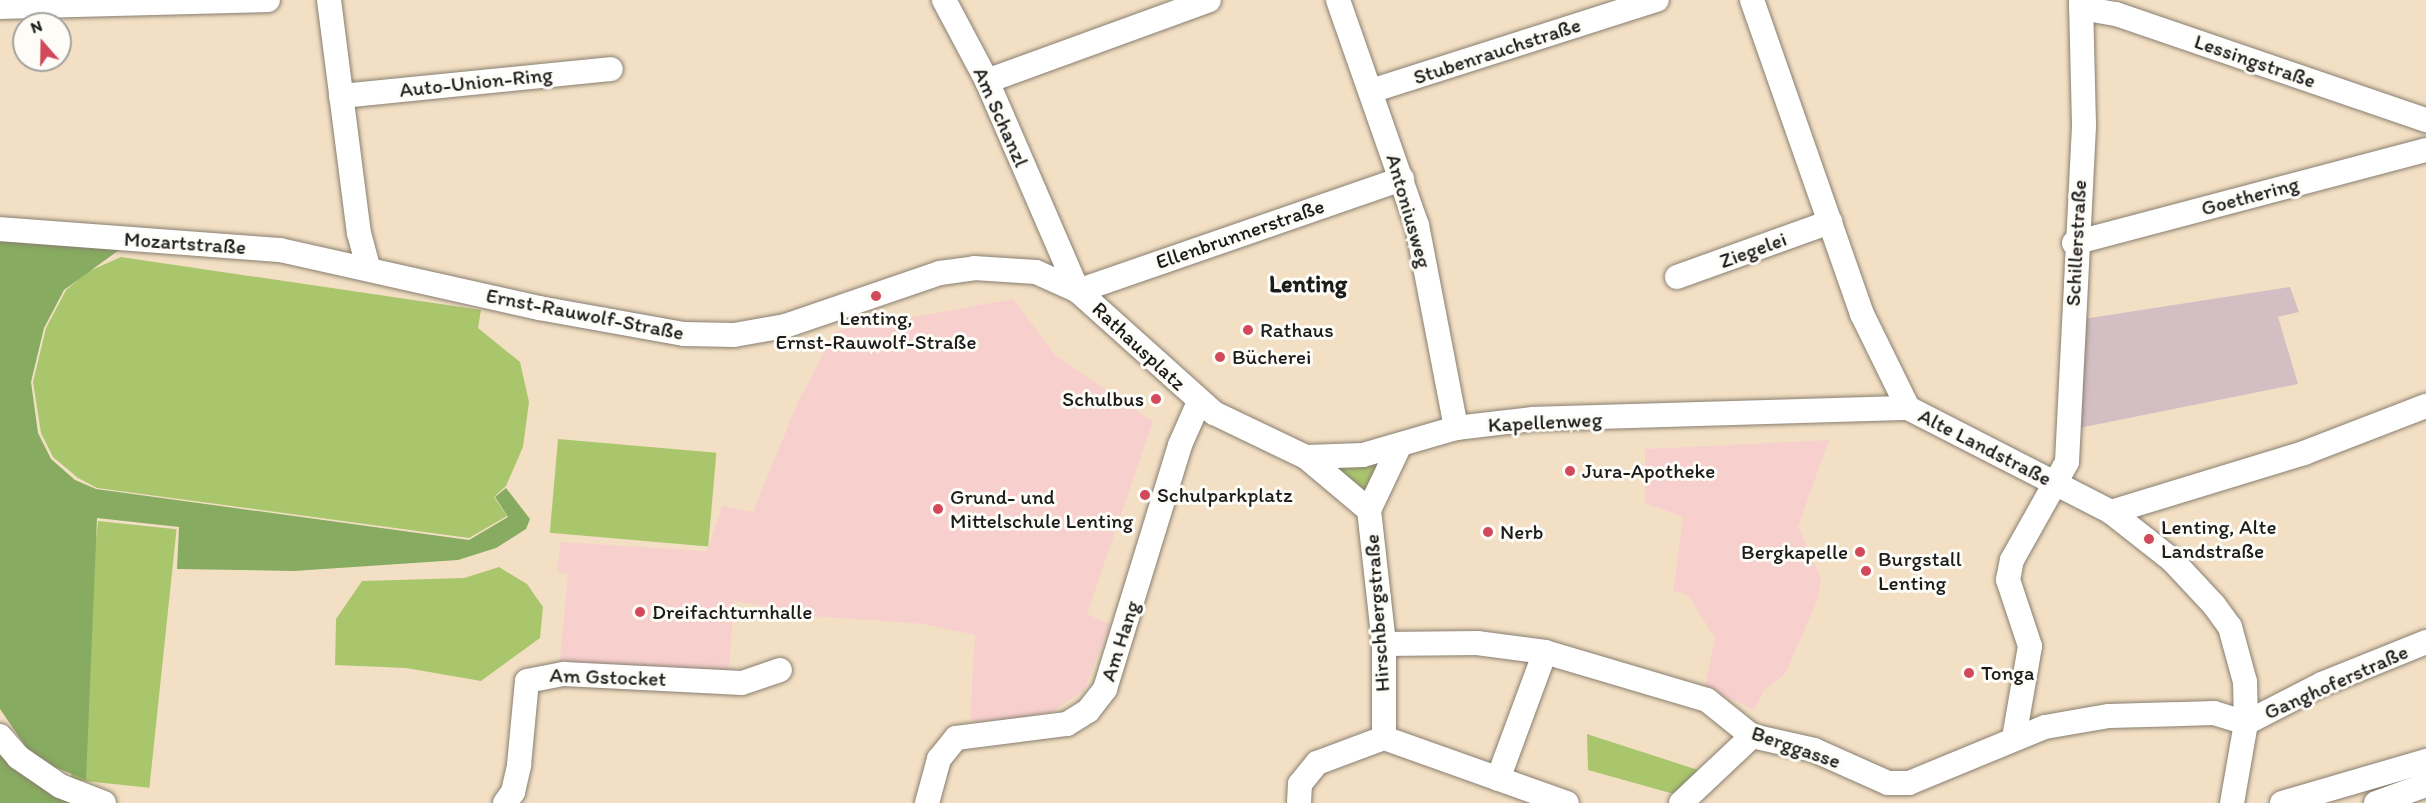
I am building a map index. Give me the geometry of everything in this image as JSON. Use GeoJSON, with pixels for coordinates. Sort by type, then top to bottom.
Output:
{"type":"FeatureCollection","features":[{"type":"Feature","properties":{"kind":"street"},"geometry":{"type":"LineString","coordinates":[[0,7],[268,0]]}},
{"type":"Feature","properties":{"kind":"street"},"geometry":{"type":"LineString","coordinates":[[329,0],[341,96],[369,267]]}},
{"type":"Feature","properties":{"kind":"street","name":"Am Schanzl"},"geometry":{"type":"LineString","coordinates":[[944,0],[987,81],[1078,291]]}},
{"type":"Feature","properties":{"kind":"street"},"geometry":{"type":"LineString","coordinates":[[987,81],[1209,0]]}},
{"type":"Feature","properties":{"kind":"street","name":"Antoniusweg"},"geometry":{"type":"LineString","coordinates":[[1338,0],[1402,179],[1436,309],[1456,428]]}},
{"type":"Feature","properties":{"kind":"street","name":"Stubenrauchstraße"},"geometry":{"type":"LineString","coordinates":[[1371,91],[1657,0]]}},
{"type":"Feature","properties":{"kind":"street","name":"Alte Landstraße"},"geometry":{"type":"LineString","coordinates":[[1752,0],[1862,314],[1908,408],[2110,512],[2172,560],[2230,627],[2246,682],[2246,723],[2234,802]]}},
{"type":"Feature","properties":{"kind":"street","name":"Lessingstraße"},"geometry":{"type":"LineString","coordinates":[[2081,4],[2426,120]]}},
{"type":"Feature","properties":{"kind":"street","name":"Schillerstraße"},"geometry":{"type":"LineString","coordinates":[[2058,484],[2067,462],[2074,243],[2084,125],[2081,4]]}},
{"type":"Feature","properties":{"kind":"street","name":"Auto-Union-Ring"},"geometry":{"type":"LineString","coordinates":[[341,96],[611,69]]}},
{"type":"Feature","properties":{"kind":"street","name":"Goethering"},"geometry":{"type":"LineString","coordinates":[[2074,243],[2426,150]]}},
{"type":"Feature","properties":{"kind":"street","name":"Ellenbrunnerstraße"},"geometry":{"type":"LineString","coordinates":[[1078,291],[1402,179]]}},
{"type":"Feature","properties":{"kind":"street","name":"Ziegelei"},"geometry":{"type":"LineString","coordinates":[[1677,277],[1830,222]]}},
{"type":"Feature","properties":{"kind":"street","name":"Mozartstraße"},"geometry":{"type":"LineString","coordinates":[[0,230],[280,250],[369,267]]}},
{"type":"Feature","properties":{"kind":"street"},"geometry":{"type":"LineString","coordinates":[[1036,272],[1053,237]]}},
{"type":"Feature","properties":{"kind":"street","name":"Ernst-Rauwolf-Straße"},"geometry":{"type":"LineString","coordinates":[[369,267],[610,322],[734,335],[818,317],[940,273],[974,268],[1036,272],[1078,291]]}},
{"type":"Feature","properties":{"kind":"street","name":"Rathausplatz"},"geometry":{"type":"LineString","coordinates":[[1078,291],[1199,402]]}},
{"type":"Feature","properties":{"kind":"street","name":"Kapellenweg"},"geometry":{"type":"LineString","coordinates":[[1199,402],[1237,427],[1306,456],[1398,449],[1456,428],[1533,419],[1908,408]]}},
{"type":"Feature","properties":{"kind":"street","name":"Am Hang"},"geometry":{"type":"LineString","coordinates":[[927,803],[939,759],[956,738],[1067,724],[1088,711],[1105,689],[1180,445],[1199,402]]}},
{"type":"Feature","properties":{"kind":"street"},"geometry":{"type":"LineString","coordinates":[[2110,512],[2304,453],[2426,406]]}},
{"type":"Feature","properties":{"kind":"street","name":"Hirschbergstraße"},"geometry":{"type":"LineString","coordinates":[[1384,738],[1384,644],[1369,510],[1398,449]]}},
{"type":"Feature","properties":{"kind":"street","name":"Hirschbergstraße"},"geometry":{"type":"LineString","coordinates":[[1306,456],[1369,510]]}},
{"type":"Feature","properties":{"kind":"street"},"geometry":{"type":"LineString","coordinates":[[2014,738],[2030,646],[2007,580],[2012,560],[2058,484]]}},
{"type":"Feature","properties":{"kind":"street","name":"Ganghoferstraße"},"geometry":{"type":"LineString","coordinates":[[2246,723],[2322,684],[2426,642]]}},
{"type":"Feature","properties":{"kind":"street","name":"Berggasse"},"geometry":{"type":"LineString","coordinates":[[1384,644],[1477,643],[1545,652],[1707,700],[1752,736],[1814,750],[1888,783],[1909,783],[2014,738],[2109,716],[2214,713],[2246,723]]}},
{"type":"Feature","properties":{"kind":"street"},"geometry":{"type":"LineString","coordinates":[[1498,779],[1545,652]]}},
{"type":"Feature","properties":{"kind":"street","name":"Am Gstocket"},"geometry":{"type":"LineString","coordinates":[[505,803],[513,792],[519,765],[527,681],[564,674],[742,683],[780,670]]}},
{"type":"Feature","properties":{"kind":"street"},"geometry":{"type":"LineString","coordinates":[[0,736],[18,757],[60,786],[104,803]]}},
{"type":"Feature","properties":{"kind":"street"},"geometry":{"type":"LineString","coordinates":[[1681,803],[1752,736]]}},
{"type":"Feature","properties":{"kind":"street"},"geometry":{"type":"LineString","coordinates":[[1299,803],[1300,784],[1317,763],[1384,738],[1567,803]]}},
{"type":"Feature","properties":{"kind":"street"},"geometry":{"type":"LineString","coordinates":[[2282,803],[2426,761]]}},
{"type":"Feature","properties":{"kind":"street"},"geometry":{"type":"LineString","coordinates":[[2376,803],[2426,785]]}},
{"type":"Feature","properties":{"kind":"shaded area"},"geometry":{"type":"Polygon","coordinates":[[[2290,287],[2299,312],[2278,317],[2298,384],[2079,428],[2077,320],[2290,287]]]}},
{"type":"Feature","properties":{"kind":"shaded area","name":"Grund- und Mittelschule Lenting"},"geometry":{"type":"Polygon","coordinates":[[[1013,299],[1056,356],[1153,421],[1087,614],[1110,624],[1084,690],[1052,712],[978,724],[970,717],[975,635],[924,624],[811,616],[734,601],[728,678],[559,670],[568,574],[557,572],[561,542],[707,551],[722,506],[753,512],[797,404],[835,331],[1013,299]]]}},
{"type":"Feature","properties":{"kind":"shaded area"},"geometry":{"type":"Polygon","coordinates":[[[1829,440],[1798,527],[1821,577],[1818,599],[1785,674],[1764,690],[1754,710],[1705,686],[1715,638],[1688,595],[1673,591],[1683,517],[1645,503],[1645,449],[1829,440]]]}},
{"type":"Feature","properties":{"kind":"green space"},"geometry":{"type":"Polygon","coordinates":[[[0,240],[119,250],[64,290],[44,328],[31,382],[38,433],[51,459],[75,480],[96,489],[469,540],[508,517],[495,497],[506,488],[530,519],[526,529],[496,548],[458,560],[294,571],[177,569],[179,527],[97,518],[86,780],[55,767],[28,750],[0,709],[0,240]]]}},
{"type":"Feature","properties":{"kind":"green space"},"geometry":{"type":"Polygon","coordinates":[[[121,257],[481,310],[478,328],[520,362],[529,402],[523,447],[506,486],[494,497],[507,516],[469,538],[97,488],[78,478],[53,457],[41,433],[33,382],[46,328],[66,290],[87,272],[121,257]]]}},
{"type":"Feature","properties":{"kind":"green space"},"geometry":{"type":"Polygon","coordinates":[[[558,439],[716,453],[708,547],[550,533],[558,439]]]}},
{"type":"Feature","properties":{"kind":"green space"},"geometry":{"type":"Polygon","coordinates":[[[1384,463],[1369,494],[1337,469],[1384,463]]]}},
{"type":"Feature","properties":{"kind":"green space"},"geometry":{"type":"Polygon","coordinates":[[[98,521],[177,529],[149,788],[71,780],[98,521]]]}},
{"type":"Feature","properties":{"kind":"green space"},"geometry":{"type":"Polygon","coordinates":[[[499,567],[527,584],[543,607],[540,638],[481,681],[406,668],[335,665],[336,619],[362,581],[464,578],[499,567]]]}},
{"type":"Feature","properties":{"kind":"green space"},"geometry":{"type":"Polygon","coordinates":[[[1587,734],[1698,770],[1674,794],[1588,770],[1587,734]]]}},
{"type":"Feature","properties":{"kind":"green space"},"geometry":{"type":"Polygon","coordinates":[[[0,754],[32,781],[75,803],[0,803],[0,754]]]}},
{"type":"Feature","properties":{"kind":"place","name":"Lenting, Ernst-Rauwolf-Straße"},"geometry":{"type":"Point","coordinates":[876,296]}},
{"type":"Feature","properties":{"kind":"place","name":"Rathaus"},"geometry":{"type":"Point","coordinates":[1248,330]}},
{"type":"Feature","properties":{"kind":"place","name":"Bücherei"},"geometry":{"type":"Point","coordinates":[1220,357]}},
{"type":"Feature","properties":{"kind":"place","name":"Schulbus"},"geometry":{"type":"Point","coordinates":[1156,399]}},
{"type":"Feature","properties":{"kind":"place","name":"Jura-Apotheke"},"geometry":{"type":"Point","coordinates":[1570,471]}},
{"type":"Feature","properties":{"kind":"place","name":"Schulparkplatz"},"geometry":{"type":"Point","coordinates":[1145,495]}},
{"type":"Feature","properties":{"kind":"place","name":"Grund- und Mittelschule Lenting"},"geometry":{"type":"Point","coordinates":[938,509]}},
{"type":"Feature","properties":{"kind":"place","name":"Nerb"},"geometry":{"type":"Point","coordinates":[1488,532]}},
{"type":"Feature","properties":{"kind":"place","name":"Lenting, Alte Landstraße"},"geometry":{"type":"Point","coordinates":[2149,539]}},
{"type":"Feature","properties":{"kind":"place","name":"Bergkapelle"},"geometry":{"type":"Point","coordinates":[1860,552]}},
{"type":"Feature","properties":{"kind":"place","name":"Burgstall Lenting"},"geometry":{"type":"Point","coordinates":[1866,571]}},
{"type":"Feature","properties":{"kind":"place","name":"Dreifachturnhalle"},"geometry":{"type":"Point","coordinates":[640,612]}},
{"type":"Feature","properties":{"kind":"place","name":"Tonga"},"geometry":{"type":"Point","coordinates":[1969,673]}},
{"type":"Feature","properties":{"kind":"district","name":"Lenting"},"geometry":{"type":"Point","coordinates":[1308,284]}}]}
